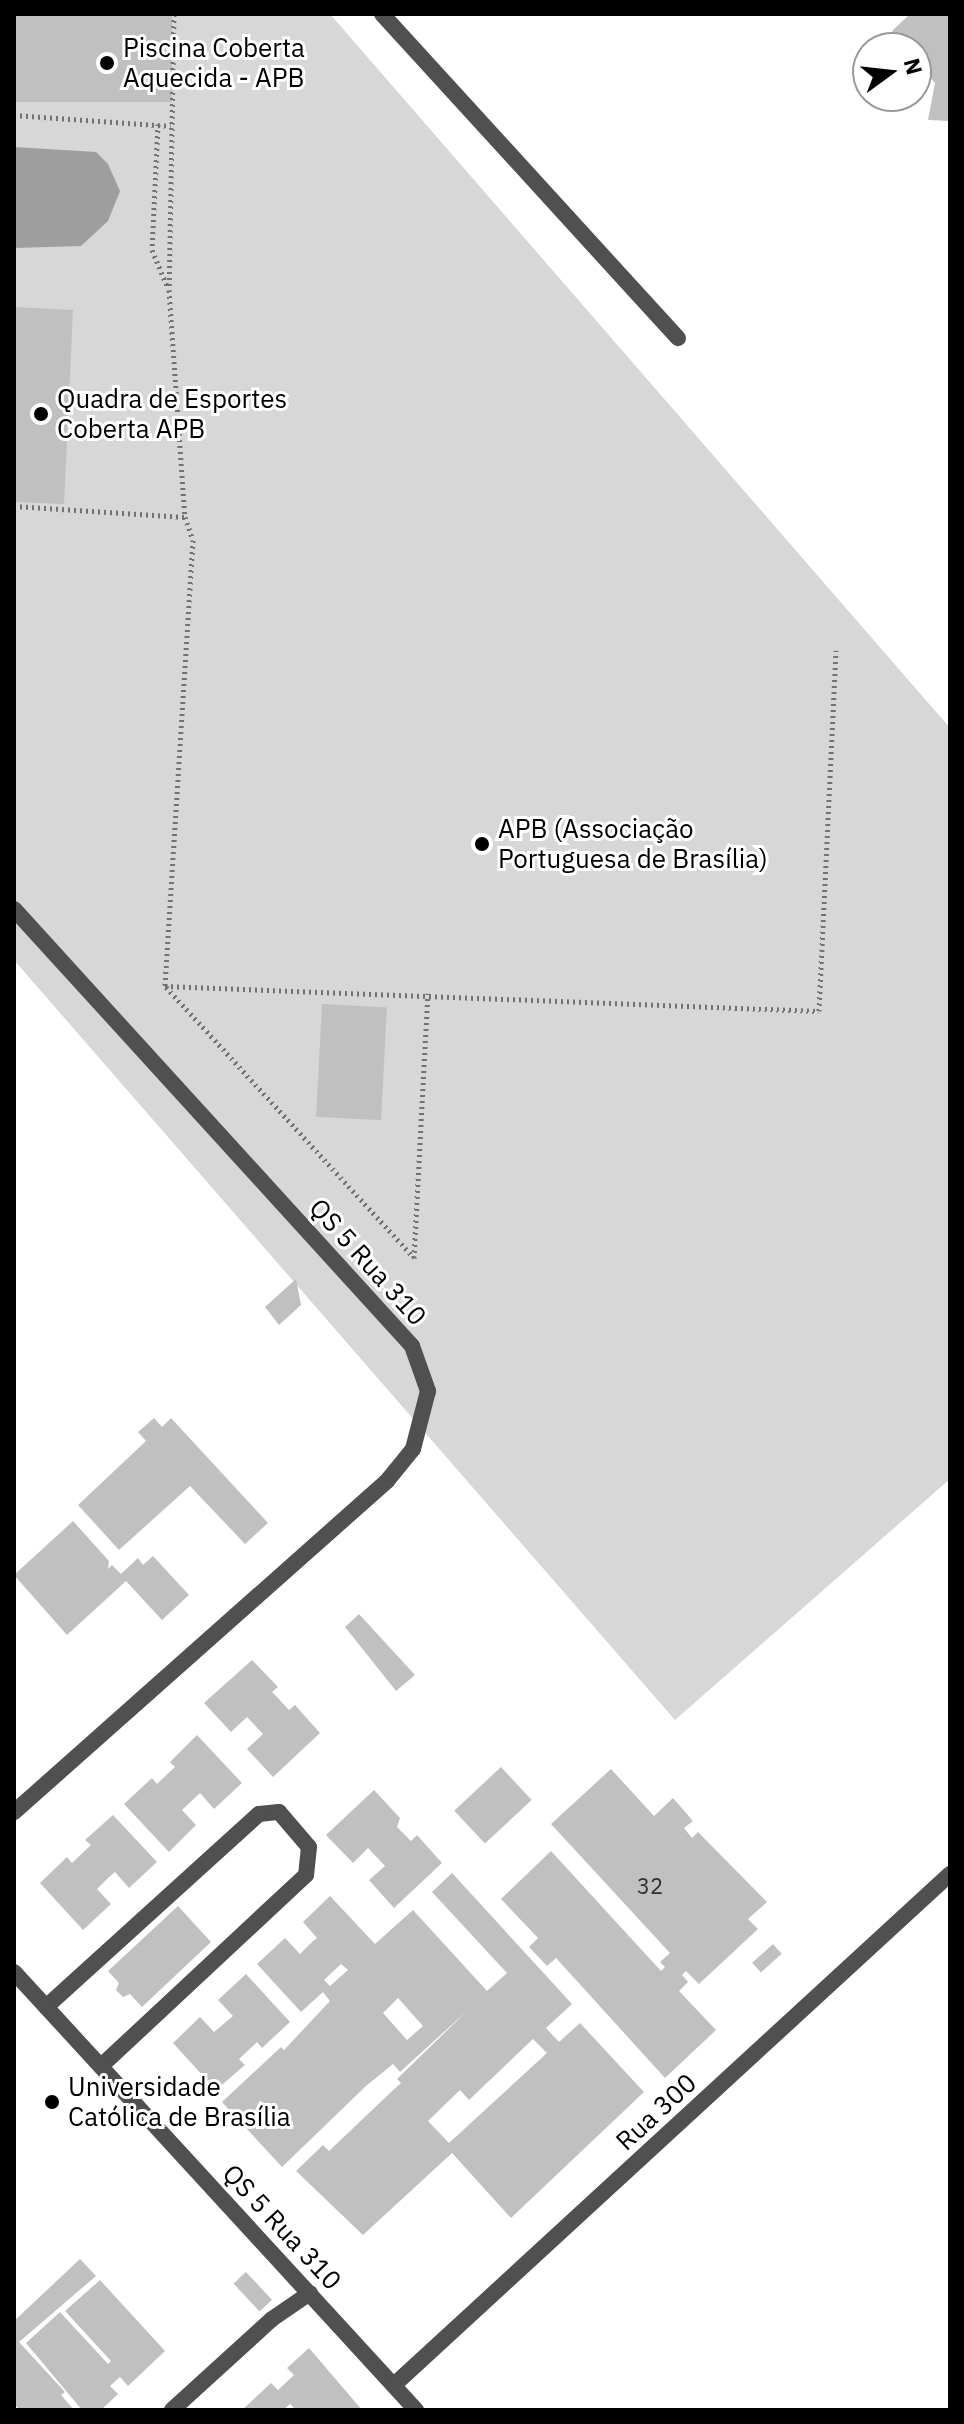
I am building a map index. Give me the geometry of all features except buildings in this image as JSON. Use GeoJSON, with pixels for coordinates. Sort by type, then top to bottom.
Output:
{"type":"FeatureCollection","features":[{"type":"Feature","properties":{"kind":"street"},"geometry":{"type":"LineString","coordinates":[[382,14],[678,338]]}},
{"type":"Feature","properties":{"kind":"street","name":"QS 5 Rua 310"},"geometry":{"type":"LineString","coordinates":[[14,909],[412,1346],[428,1391],[413,1449],[387,1481],[14,1812]]}},
{"type":"Feature","properties":{"kind":"street"},"geometry":{"type":"LineString","coordinates":[[46,2007],[259,1814],[279,1812],[309,1847],[306,1875],[101,2066]]}},
{"type":"Feature","properties":{"kind":"street","name":"Rua 300"},"geometry":{"type":"LineString","coordinates":[[394,2385],[950,1874]]}},
{"type":"Feature","properties":{"kind":"street","name":"QS 5 Rua 310"},"geometry":{"type":"LineString","coordinates":[[14,1972],[416,2410]]}},
{"type":"Feature","properties":{"kind":"street"},"geometry":{"type":"LineString","coordinates":[[172,2410],[272,2319],[310,2293]]}},
{"type":"Feature","properties":{"kind":"path"},"geometry":{"type":"LineString","coordinates":[[174,14],[169,290],[185,517],[193,540],[165,986],[414,1258],[428,993]]}},
{"type":"Feature","properties":{"kind":"path"},"geometry":{"type":"LineString","coordinates":[[14,115],[171,126]]}},
{"type":"Feature","properties":{"kind":"path"},"geometry":{"type":"LineString","coordinates":[[158,124],[152,250],[169,290]]}},
{"type":"Feature","properties":{"kind":"path"},"geometry":{"type":"LineString","coordinates":[[14,506],[185,517]]}},
{"type":"Feature","properties":{"kind":"path"},"geometry":{"type":"LineString","coordinates":[[165,986],[428,993],[819,1011],[836,650]]}},
{"type":"Feature","properties":{"kind":"shaded area","name":"APB (Associação Portuguesa de Brasília)"},"geometry":{"type":"Polygon","coordinates":[[[14,14],[330,14],[950,728],[950,1479],[675,1720],[14,960],[14,14]]]}},
{"type":"Feature","properties":{"kind":"shaded area"},"geometry":{"type":"Polygon","coordinates":[[[14,147],[96,152],[108,164],[120,191],[108,221],[81,246],[14,248],[14,147]]]}},
{"type":"Feature","properties":{"kind":"place","name":"Piscina Coberta Aquecida - APB"},"geometry":{"type":"Point","coordinates":[107,63]}},
{"type":"Feature","properties":{"kind":"place","name":"Quadra de Esportes Coberta APB"},"geometry":{"type":"Point","coordinates":[41,414]}},
{"type":"Feature","properties":{"kind":"place","name":"APB (Associação Portuguesa de Brasília)"},"geometry":{"type":"Point","coordinates":[482,844]}},
{"type":"Feature","properties":{"kind":"place","name":"Universidade Católica de Brasília"},"geometry":{"type":"Point","coordinates":[52,2102]}}]}
